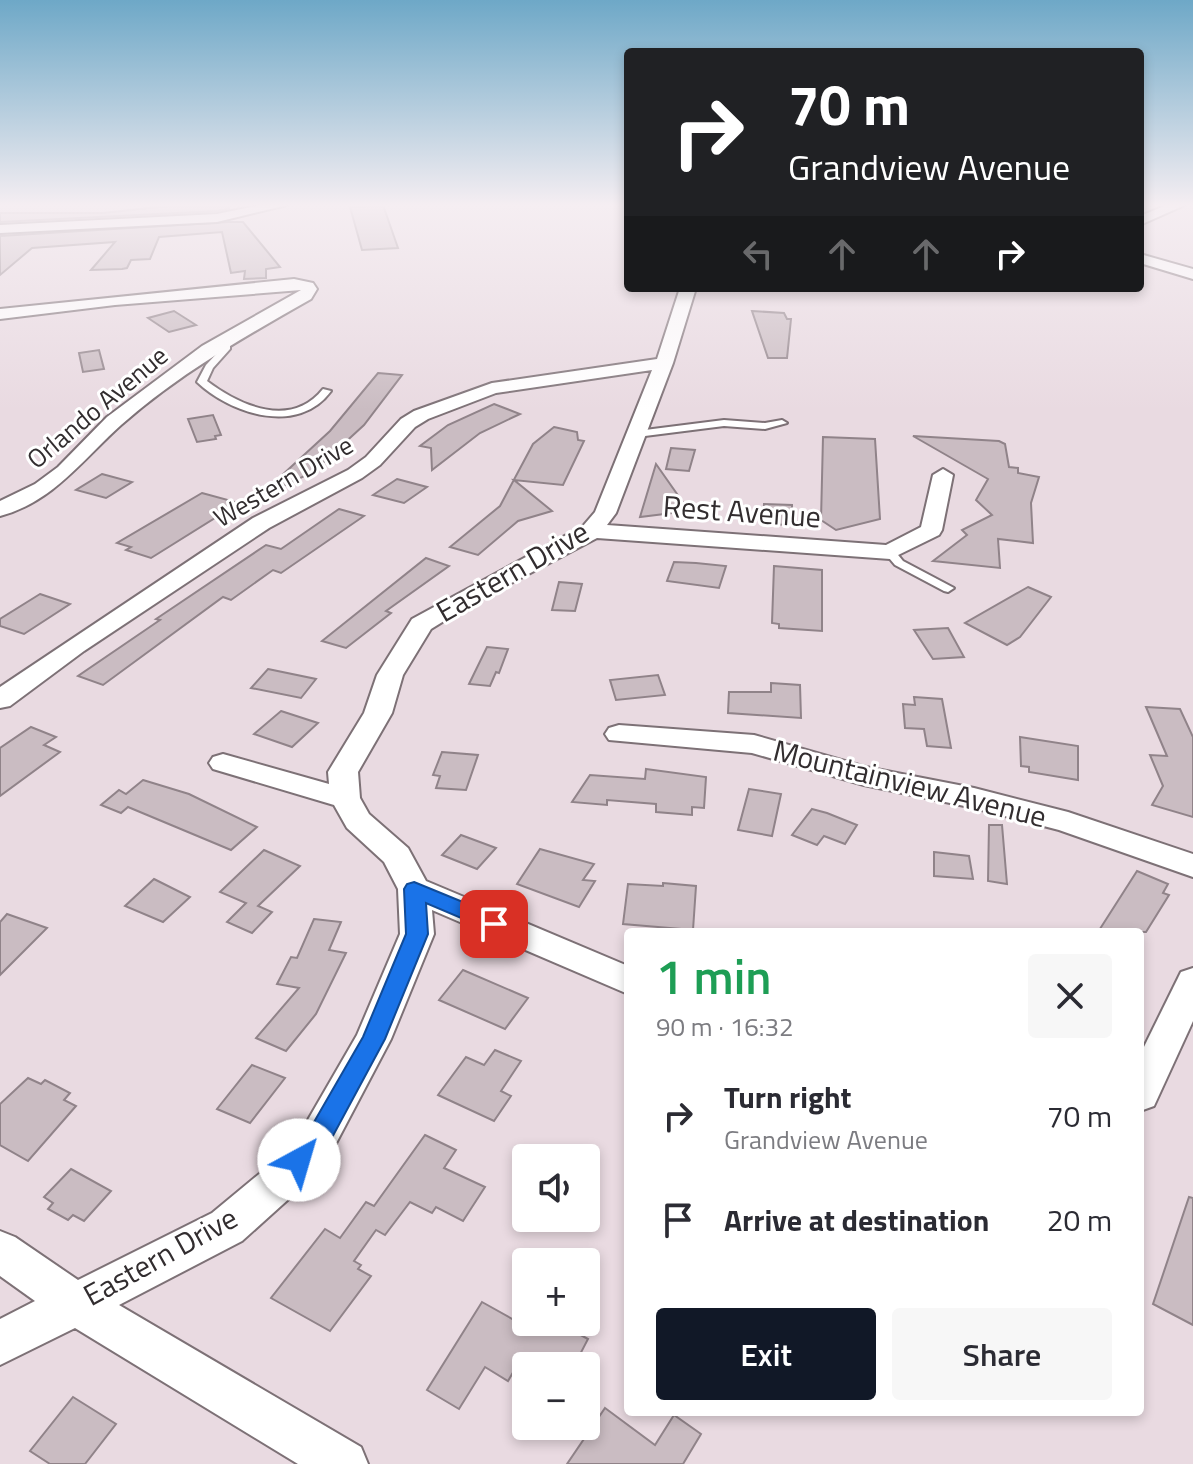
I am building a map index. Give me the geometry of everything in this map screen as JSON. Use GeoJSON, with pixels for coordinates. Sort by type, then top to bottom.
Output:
{"type":"FeatureCollection","features":[{"type":"Feature","properties":{"kind":"street","name":"Orlando Avenue"},"geometry":{"type":"LineString","coordinates":[[0,314],[115,300],[294,284],[308,286],[308,293],[226,340],[114,421],[65,471],[42,488],[0,509]]}},
{"type":"Feature","properties":{"kind":"street","name":"Eastern Drive"},"geometry":{"type":"LineString","coordinates":[[0,1343],[227,1227],[278,1183],[319,1137],[373,1039],[417,934],[414,889],[397,856],[358,821],[345,798],[343,772],[378,713],[390,675],[421,624],[464,598],[548,557],[591,531],[605,513],[664,363],[687,292]]}},
{"type":"Feature","properties":{"kind":"street","name":"Western Drive"},"geometry":{"type":"LineString","coordinates":[[0,700],[75,646],[261,523],[364,468],[408,423],[421,415],[492,388],[664,363]]}},
{"type":"Feature","properties":{"kind":"street"},"geometry":{"type":"LineString","coordinates":[[890,552],[931,530],[943,475]]}},
{"type":"Feature","properties":{"kind":"street","name":"Rest Avenue"},"geometry":{"type":"LineString","coordinates":[[591,531],[890,552]]}},
{"type":"Feature","properties":{"kind":"street","name":"Mountainview Avenue"},"geometry":{"type":"LineString","coordinates":[[619,734],[754,744],[864,776],[974,798],[1068,822],[1193,866]]}},
{"type":"Feature","properties":{"kind":"street"},"geometry":{"type":"LineString","coordinates":[[223,763],[345,798]]}},
{"type":"Feature","properties":{"kind":"street"},"geometry":{"type":"LineString","coordinates":[[414,889],[624,979]]}},
{"type":"Feature","properties":{"kind":"street"},"geometry":{"type":"LineString","coordinates":[[1146,1082],[1193,982]]}},
{"type":"Feature","properties":{"kind":"street"},"geometry":{"type":"LineString","coordinates":[[0,1251],[74,1303],[344,1464]]}},
{"type":"Feature","properties":{"kind":"lane"},"geometry":{"type":"LineString","coordinates":[[226,340],[226,349],[209,367],[202,382],[247,409],[268,413],[296,410],[316,402],[326,391]]}},
{"type":"Feature","properties":{"kind":"lane"},"geometry":{"type":"LineString","coordinates":[[637,434],[724,423],[765,426],[782,423]]}},
{"type":"Feature","properties":{"kind":"lane"},"geometry":{"type":"LineString","coordinates":[[890,552],[899,563],[948,588]]}},
{"type":"Feature","properties":{"kind":"building"},"geometry":{"type":"Polygon","coordinates":[[[245,273],[266,273],[266,278],[244,279],[245,273]]]}},
{"type":"Feature","properties":{"kind":"building"},"geometry":{"type":"Polygon","coordinates":[[[174,311],[196,325],[169,332],[148,318],[174,311]]]}},
{"type":"Feature","properties":{"kind":"building"},"geometry":{"type":"Polygon","coordinates":[[[752,311],[784,313],[787,319],[791,319],[787,358],[768,358],[752,311]]]}},
{"type":"Feature","properties":{"kind":"building"},"geometry":{"type":"Polygon","coordinates":[[[99,350],[104,369],[83,372],[79,353],[99,350]]]}},
{"type":"Feature","properties":{"kind":"building"},"geometry":{"type":"Polygon","coordinates":[[[378,373],[402,375],[364,425],[313,472],[269,493],[267,489],[330,431],[378,373]]]}},
{"type":"Feature","properties":{"kind":"building"},"geometry":{"type":"Polygon","coordinates":[[[494,404],[520,414],[480,433],[432,470],[431,448],[420,446],[448,425],[494,404]]]}},
{"type":"Feature","properties":{"kind":"building"},"geometry":{"type":"Polygon","coordinates":[[[213,415],[221,435],[215,436],[216,439],[197,442],[188,419],[213,415]]]}},
{"type":"Feature","properties":{"kind":"building"},"geometry":{"type":"Polygon","coordinates":[[[554,427],[577,432],[578,440],[584,441],[563,485],[514,480],[552,511],[518,521],[478,555],[450,547],[500,506],[533,444],[554,427]]]}},
{"type":"Feature","properties":{"kind":"building"},"geometry":{"type":"Polygon","coordinates":[[[913,436],[999,441],[1005,444],[1009,467],[1018,468],[1018,473],[1039,477],[1031,503],[1033,543],[998,539],[1000,568],[933,561],[967,535],[962,530],[992,515],[976,500],[988,479],[913,436]]]}},
{"type":"Feature","properties":{"kind":"building"},"geometry":{"type":"Polygon","coordinates":[[[823,437],[875,439],[880,519],[836,530],[821,520],[823,437]]]}},
{"type":"Feature","properties":{"kind":"building"},"geometry":{"type":"Polygon","coordinates":[[[671,448],[695,450],[689,471],[666,469],[671,448]]]}},
{"type":"Feature","properties":{"kind":"building"},"geometry":{"type":"Polygon","coordinates":[[[656,464],[689,511],[640,517],[656,464]]]}},
{"type":"Feature","properties":{"kind":"building"},"geometry":{"type":"Polygon","coordinates":[[[102,474],[132,482],[106,498],[76,490],[102,474]]]}},
{"type":"Feature","properties":{"kind":"building"},"geometry":{"type":"Polygon","coordinates":[[[397,479],[427,487],[404,503],[373,495],[397,479]]]}},
{"type":"Feature","properties":{"kind":"building"},"geometry":{"type":"Polygon","coordinates":[[[202,493],[239,503],[151,558],[126,550],[131,547],[117,543],[202,493]]]}},
{"type":"Feature","properties":{"kind":"building"},"geometry":{"type":"Polygon","coordinates":[[[764,504],[792,505],[792,525],[763,524],[764,504]]]}},
{"type":"Feature","properties":{"kind":"building"},"geometry":{"type":"Polygon","coordinates":[[[339,509],[364,516],[281,573],[273,570],[231,600],[223,597],[103,685],[78,676],[266,545],[281,549],[339,509]]]}},
{"type":"Feature","properties":{"kind":"building"},"geometry":{"type":"Polygon","coordinates":[[[426,558],[449,566],[386,611],[391,613],[346,648],[322,641],[426,558]]]}},
{"type":"Feature","properties":{"kind":"building"},"geometry":{"type":"Polygon","coordinates":[[[674,562],[726,566],[719,588],[667,581],[674,562]]]}},
{"type":"Feature","properties":{"kind":"building"},"geometry":{"type":"Polygon","coordinates":[[[774,566],[822,570],[822,631],[779,628],[779,624],[772,623],[774,566]]]}},
{"type":"Feature","properties":{"kind":"building"},"geometry":{"type":"Polygon","coordinates":[[[559,582],[582,584],[575,611],[552,610],[559,582]]]}},
{"type":"Feature","properties":{"kind":"building"},"geometry":{"type":"Polygon","coordinates":[[[1028,587],[1051,597],[1020,637],[1007,645],[965,623],[1028,587]]]}},
{"type":"Feature","properties":{"kind":"building"},"geometry":{"type":"Polygon","coordinates":[[[40,594],[70,604],[24,634],[0,626],[0,619],[40,594]]]}},
{"type":"Feature","properties":{"kind":"building"},"geometry":{"type":"Polygon","coordinates":[[[948,628],[964,657],[933,659],[914,630],[948,628]]]}},
{"type":"Feature","properties":{"kind":"building"},"geometry":{"type":"Polygon","coordinates":[[[487,647],[508,649],[499,673],[496,672],[490,686],[469,684],[487,647]]]}},
{"type":"Feature","properties":{"kind":"building"},"geometry":{"type":"Polygon","coordinates":[[[268,669],[316,679],[301,698],[251,688],[268,669]]]}},
{"type":"Feature","properties":{"kind":"building"},"geometry":{"type":"Polygon","coordinates":[[[658,675],[665,695],[616,700],[610,680],[658,675]]]}},
{"type":"Feature","properties":{"kind":"building"},"geometry":{"type":"Polygon","coordinates":[[[771,683],[800,685],[801,718],[728,713],[729,692],[771,692],[771,683]]]}},
{"type":"Feature","properties":{"kind":"building"},"geometry":{"type":"Polygon","coordinates":[[[914,697],[942,699],[951,748],[927,746],[924,729],[905,728],[903,704],[915,705],[914,697]]]}},
{"type":"Feature","properties":{"kind":"building"},"geometry":{"type":"Polygon","coordinates":[[[1146,707],[1180,709],[1193,737],[1193,817],[1152,805],[1163,786],[1150,755],[1167,756],[1146,707]]]}},
{"type":"Feature","properties":{"kind":"building"},"geometry":{"type":"Polygon","coordinates":[[[281,711],[318,723],[292,747],[254,734],[281,711]]]}},
{"type":"Feature","properties":{"kind":"building"},"geometry":{"type":"Polygon","coordinates":[[[31,727],[56,737],[44,745],[60,752],[0,796],[0,748],[31,727]]]}},
{"type":"Feature","properties":{"kind":"building"},"geometry":{"type":"Polygon","coordinates":[[[1020,737],[1078,746],[1078,780],[1029,772],[1029,767],[1021,766],[1020,737]]]}},
{"type":"Feature","properties":{"kind":"building"},"geometry":{"type":"Polygon","coordinates":[[[442,752],[478,755],[466,790],[436,788],[440,776],[433,775],[442,752]]]}},
{"type":"Feature","properties":{"kind":"building"},"geometry":{"type":"Polygon","coordinates":[[[646,769],[706,777],[704,808],[692,807],[692,815],[656,812],[656,804],[607,800],[607,805],[572,802],[590,775],[645,779],[646,769]]]}},
{"type":"Feature","properties":{"kind":"building"},"geometry":{"type":"Polygon","coordinates":[[[143,780],[189,794],[257,827],[231,850],[128,807],[121,813],[101,805],[119,790],[126,794],[143,780]]]}},
{"type":"Feature","properties":{"kind":"building"},"geometry":{"type":"Polygon","coordinates":[[[749,789],[781,794],[772,836],[738,830],[749,789]]]}},
{"type":"Feature","properties":{"kind":"building"},"geometry":{"type":"Polygon","coordinates":[[[812,809],[857,825],[845,844],[824,836],[817,845],[792,835],[812,809]]]}},
{"type":"Feature","properties":{"kind":"building"},"geometry":{"type":"Polygon","coordinates":[[[989,825],[1002,825],[1007,884],[988,881],[989,825]]]}},
{"type":"Feature","properties":{"kind":"building"},"geometry":{"type":"Polygon","coordinates":[[[461,835],[496,848],[477,869],[442,855],[461,835]]]}},
{"type":"Feature","properties":{"kind":"building"},"geometry":{"type":"Polygon","coordinates":[[[540,849],[594,864],[583,880],[595,881],[579,907],[517,884],[540,849]]]}},
{"type":"Feature","properties":{"kind":"building"},"geometry":{"type":"Polygon","coordinates":[[[264,850],[300,866],[258,906],[272,912],[252,933],[227,922],[246,903],[220,892],[264,850]]]}},
{"type":"Feature","properties":{"kind":"building"},"geometry":{"type":"Polygon","coordinates":[[[934,852],[969,856],[973,879],[934,876],[934,852]]]}},
{"type":"Feature","properties":{"kind":"building"},"geometry":{"type":"Polygon","coordinates":[[[1137,871],[1168,884],[1163,893],[1169,895],[1146,932],[1144,928],[1101,928],[1137,871]]]}},
{"type":"Feature","properties":{"kind":"building"},"geometry":{"type":"Polygon","coordinates":[[[154,879],[190,897],[163,922],[125,906],[154,879]]]}},
{"type":"Feature","properties":{"kind":"building"},"geometry":{"type":"Polygon","coordinates":[[[663,883],[696,886],[693,928],[623,924],[628,884],[663,886],[663,883]]]}},
{"type":"Feature","properties":{"kind":"building"},"geometry":{"type":"Polygon","coordinates":[[[7,914],[47,928],[0,975],[0,922],[7,914]]]}},
{"type":"Feature","properties":{"kind":"building"},"geometry":{"type":"Polygon","coordinates":[[[314,919],[341,922],[329,950],[346,953],[316,1014],[286,1051],[256,1038],[299,988],[277,984],[291,957],[297,958],[314,919]]]}},
{"type":"Feature","properties":{"kind":"building"},"geometry":{"type":"Polygon","coordinates":[[[463,970],[528,998],[505,1029],[439,1000],[463,970]]]}},
{"type":"Feature","properties":{"kind":"building"},"geometry":{"type":"Polygon","coordinates":[[[495,1050],[521,1061],[501,1091],[511,1096],[494,1121],[438,1095],[466,1057],[484,1065],[495,1050]]]}},
{"type":"Feature","properties":{"kind":"building"},"geometry":{"type":"Polygon","coordinates":[[[252,1065],[285,1078],[250,1123],[217,1109],[252,1065]]]}},
{"type":"Feature","properties":{"kind":"building"},"geometry":{"type":"Polygon","coordinates":[[[28,1078],[41,1084],[45,1080],[70,1093],[64,1100],[76,1106],[28,1161],[0,1145],[0,1104],[28,1078]]]}},
{"type":"Feature","properties":{"kind":"building"},"geometry":{"type":"Polygon","coordinates":[[[425,1135],[456,1150],[444,1168],[485,1187],[463,1221],[436,1207],[432,1213],[410,1202],[385,1235],[376,1230],[354,1261],[361,1265],[358,1269],[371,1276],[330,1331],[271,1298],[325,1229],[340,1238],[366,1202],[374,1206],[425,1135]]]}},
{"type":"Feature","properties":{"kind":"building"},"geometry":{"type":"Polygon","coordinates":[[[71,1169],[111,1191],[84,1221],[73,1215],[68,1220],[48,1209],[53,1203],[44,1197],[71,1169]]]}},
{"type":"Feature","properties":{"kind":"building"},"geometry":{"type":"Polygon","coordinates":[[[1189,1197],[1193,1198],[1193,1325],[1153,1304],[1189,1197]]]}},
{"type":"Feature","properties":{"kind":"building"},"geometry":{"type":"Polygon","coordinates":[[[482,1302],[512,1319],[512,1336],[583,1336],[588,1339],[581,1352],[512,1352],[512,1374],[508,1381],[485,1367],[459,1409],[427,1390],[482,1302]]]}},
{"type":"Feature","properties":{"kind":"building"},"geometry":{"type":"Polygon","coordinates":[[[73,1397],[116,1424],[85,1464],[50,1464],[30,1451],[73,1397]]]}},
{"type":"Feature","properties":{"kind":"building"},"geometry":{"type":"Polygon","coordinates":[[[605,1408],[655,1445],[673,1416],[701,1434],[683,1464],[567,1464],[583,1440],[600,1440],[600,1415],[605,1408]]]}},
{"type":"Feature","properties":{"kind":"route"},"geometry":{"type":"LineString","coordinates":[[299,1160],[319,1137],[373,1039],[417,934],[414,889],[494,924]]}}]}
